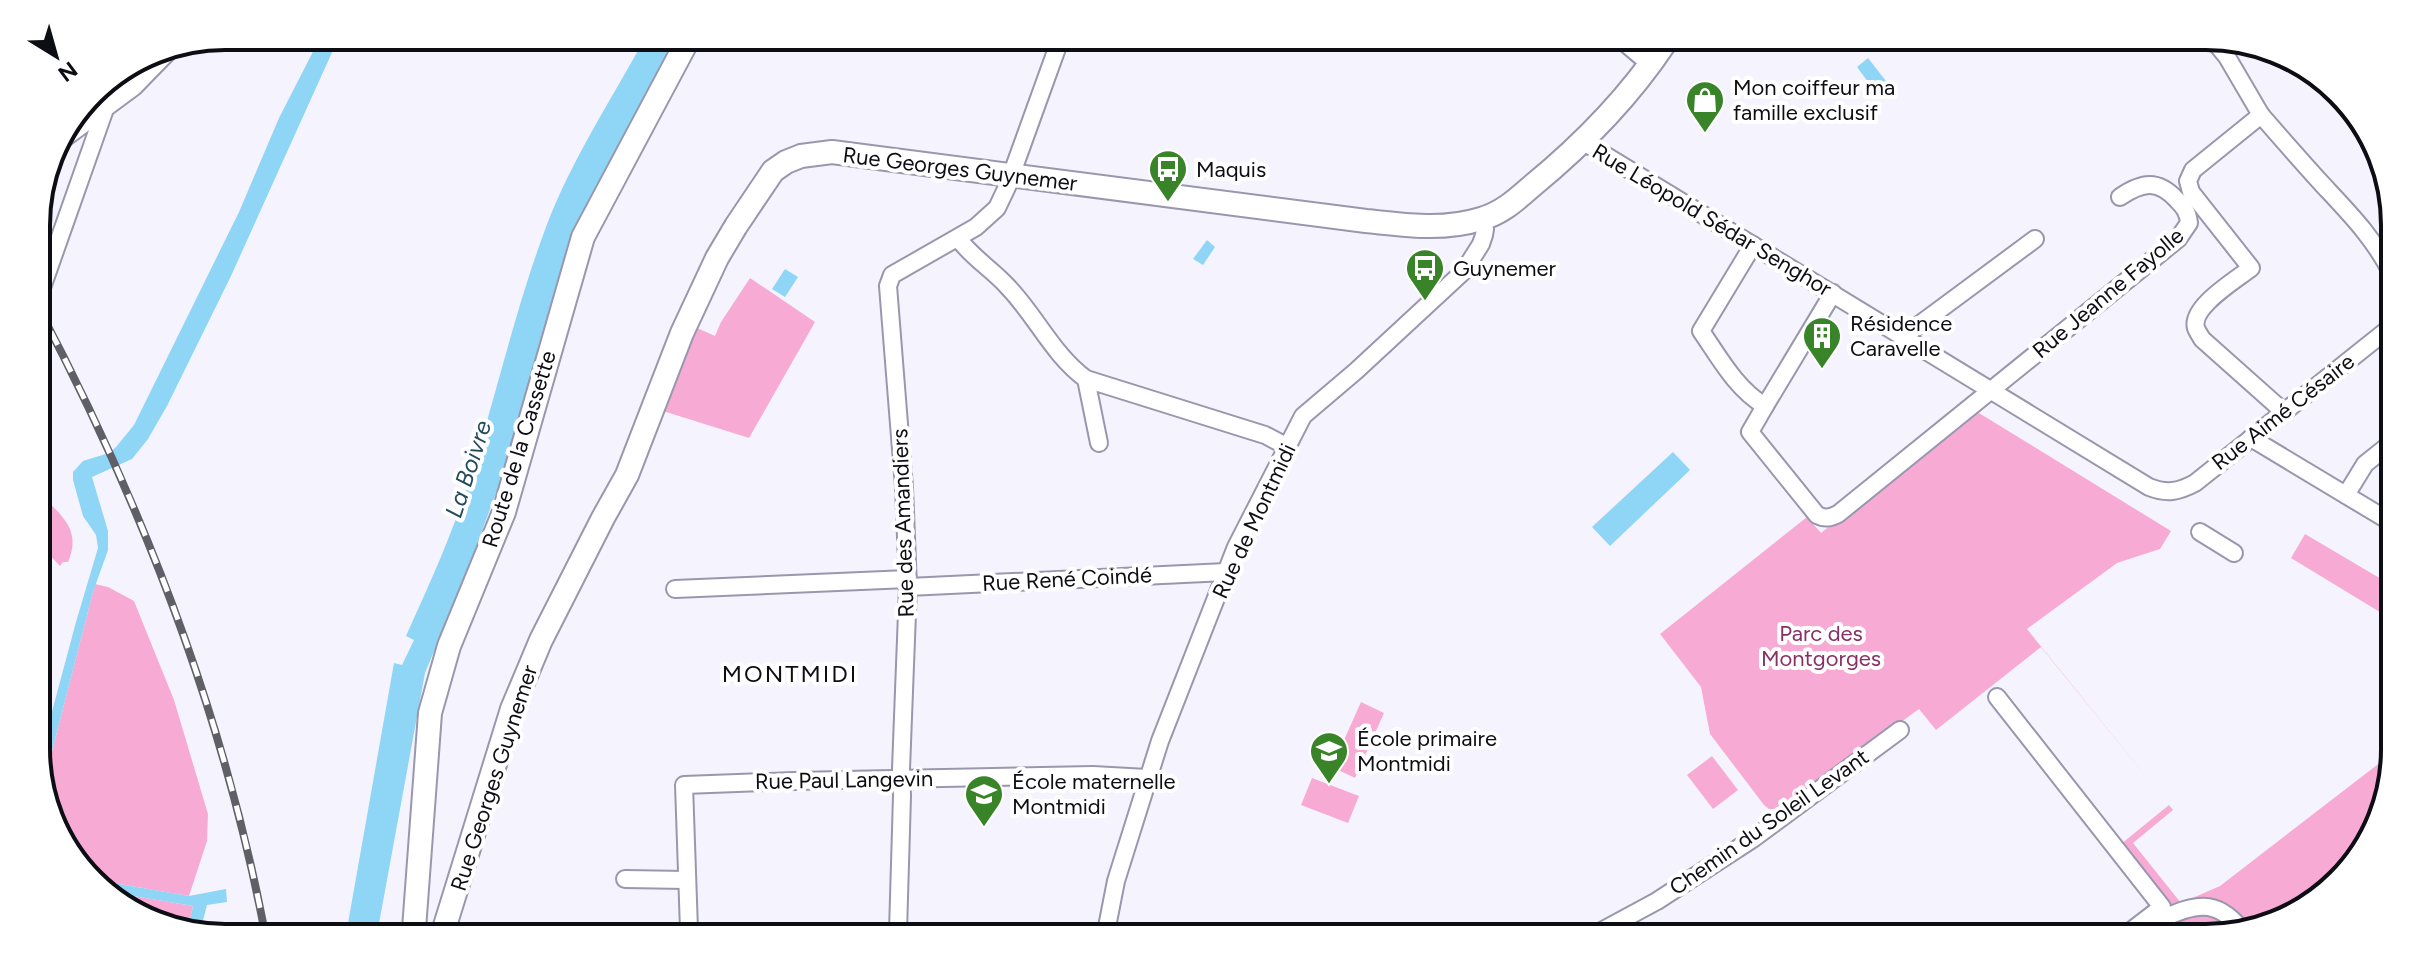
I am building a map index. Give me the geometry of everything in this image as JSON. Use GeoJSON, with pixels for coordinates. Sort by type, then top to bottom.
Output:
{"type":"FeatureCollection","features":[{"type":"Feature","properties":{"kind":"street","name":"Route de la Cassette"},"geometry":{"type":"LineString","coordinates":[[414,924],[430,713],[449,646],[504,512],[583,237],[683,50]]}},
{"type":"Feature","properties":{"kind":"street","name":"Rue des Amandiers"},"geometry":{"type":"LineString","coordinates":[[898,924],[908,583],[904,487],[888,286],[892,275],[976,227],[997,208],[1056,50]]}},
{"type":"Feature","properties":{"kind":"street"},"geometry":{"type":"LineString","coordinates":[[1633,50],[1651,65]]}},
{"type":"Feature","properties":{"kind":"street","name":"Rue Georges Guynemer"},"geometry":{"type":"LineString","coordinates":[[446,924],[512,709],[541,640],[627,475],[697,298],[729,237],[773,171],[801,156],[832,152],[1424,227],[1444,227],[1482,219],[1510,205],[1582,141],[1651,65],[1661,50]]}},
{"type":"Feature","properties":{"kind":"street"},"geometry":{"type":"LineString","coordinates":[[2222,51],[2261,115],[2350,212],[2381,253]]}},
{"type":"Feature","properties":{"kind":"street"},"geometry":{"type":"LineString","coordinates":[[80,128],[134,87],[156,64]]}},
{"type":"Feature","properties":{"kind":"street"},"geometry":{"type":"LineString","coordinates":[[50,265],[105,109],[119,86]]}},
{"type":"Feature","properties":{"kind":"street"},"geometry":{"type":"LineString","coordinates":[[99,103],[105,109]]}},
{"type":"Feature","properties":{"kind":"street","name":"Rue Jeanne Fayolle"},"geometry":{"type":"LineString","coordinates":[[2261,115],[2193,170],[2188,181],[2191,192],[2251,268],[2201,308],[2196,318],[2196,329],[2202,339],[2284,412]]}},
{"type":"Feature","properties":{"kind":"street","name":"Rue Léopold Sédar Senghor"},"geometry":{"type":"LineString","coordinates":[[1582,141],[2149,487],[2172,492]]}},
{"type":"Feature","properties":{"kind":"street","name":"Rue Jeanne Fayolle"},"geometry":{"type":"LineString","coordinates":[[1992,390],[2178,239],[2189,223],[2186,210],[2163,187],[2146,184],[2120,197]]}},
{"type":"Feature","properties":{"kind":"street","name":"Rue de Montmidi"},"geometry":{"type":"LineString","coordinates":[[1108,924],[1116,881],[1147,778],[1226,572],[1303,416],[1464,271],[1481,244],[1485,229],[1482,219]]}},
{"type":"Feature","properties":{"kind":"street"},"geometry":{"type":"LineString","coordinates":[[958,238],[1025,305],[1067,365],[1086,379],[1265,435],[1288,447]]}},
{"type":"Feature","properties":{"kind":"street"},"geometry":{"type":"LineString","coordinates":[[1904,336],[2035,239]]}},
{"type":"Feature","properties":{"kind":"street"},"geometry":{"type":"LineString","coordinates":[[1753,245],[1701,331],[1734,379],[1765,406]]}},
{"type":"Feature","properties":{"kind":"street"},"geometry":{"type":"LineString","coordinates":[[1833,293],[1750,432],[1810,509],[1823,518],[1831,518],[1846,508],[1992,390]]}},
{"type":"Feature","properties":{"kind":"street","name":"Rue Aimé Césaire"},"geometry":{"type":"LineString","coordinates":[[2172,492],[2195,483],[2381,335]]}},
{"type":"Feature","properties":{"kind":"street"},"geometry":{"type":"LineString","coordinates":[[1086,379],[1099,443]]}},
{"type":"Feature","properties":{"kind":"street"},"geometry":{"type":"LineString","coordinates":[[2251,438],[2381,516]]}},
{"type":"Feature","properties":{"kind":"street"},"geometry":{"type":"LineString","coordinates":[[2346,495],[2365,464],[2381,451]]}},
{"type":"Feature","properties":{"kind":"street"},"geometry":{"type":"LineString","coordinates":[[2200,532],[2234,553]]}},
{"type":"Feature","properties":{"kind":"street","name":"Rue René Coindé"},"geometry":{"type":"LineString","coordinates":[[675,589],[1226,572]]}},
{"type":"Feature","properties":{"kind":"street"},"geometry":{"type":"LineString","coordinates":[[1997,697],[2162,907],[2140,924]]}},
{"type":"Feature","properties":{"kind":"street","name":"Chemin du Soleil Levant"},"geometry":{"type":"LineString","coordinates":[[1614,924],[1657,901],[1754,838],[1900,730]]}},
{"type":"Feature","properties":{"kind":"street","name":"Rue Paul Langevin"},"geometry":{"type":"LineString","coordinates":[[686,880],[684,785],[1093,775],[1147,778]]}},
{"type":"Feature","properties":{"kind":"street"},"geometry":{"type":"LineString","coordinates":[[625,879],[686,880],[689,924]]}},
{"type":"Feature","properties":{"kind":"street"},"geometry":{"type":"LineString","coordinates":[[2154,924],[2203,906],[2223,911],[2234,922]]}},
{"type":"Feature","properties":{"kind":"green space"},"geometry":{"type":"Polygon","coordinates":[[[750,278],[815,322],[749,438],[663,411],[695,327],[715,336],[750,278]]]}},
{"type":"Feature","properties":{"kind":"green space","name":"Parc des Montgorges"},"geometry":{"type":"Polygon","coordinates":[[[1974,410],[2171,531],[2160,549],[2117,563],[2027,629],[2161,796],[2041,647],[1936,730],[1919,709],[1781,809],[1769,809],[1710,734],[1701,687],[1660,634],[1807,517],[1821,533],[1974,410]]]}},
{"type":"Feature","properties":{"kind":"green space"},"geometry":{"type":"Polygon","coordinates":[[[50,504],[66,522],[72,539],[68,562],[60,566],[50,556],[50,504]]]}},
{"type":"Feature","properties":{"kind":"green space"},"geometry":{"type":"Polygon","coordinates":[[[2305,534],[2381,579],[2381,613],[2291,558],[2305,534]]]}},
{"type":"Feature","properties":{"kind":"green space"},"geometry":{"type":"Polygon","coordinates":[[[95,584],[108,587],[134,601],[174,700],[208,814],[207,841],[189,896],[110,881],[79,846],[68,827],[53,783],[50,759],[95,584]]]}},
{"type":"Feature","properties":{"kind":"green space"},"geometry":{"type":"Polygon","coordinates":[[[1361,702],[1384,713],[1355,778],[1332,767],[1361,702]]]}},
{"type":"Feature","properties":{"kind":"green space"},"geometry":{"type":"Polygon","coordinates":[[[1712,756],[1738,790],[1713,809],[1687,775],[1712,756]]]}},
{"type":"Feature","properties":{"kind":"green space"},"geometry":{"type":"Polygon","coordinates":[[[2381,762],[2372,805],[2345,856],[2313,888],[2294,901],[2251,918],[2218,924],[2166,924],[2178,915],[2121,844],[2169,805],[2173,810],[2133,843],[2181,903],[2220,886],[2381,762]]]}},
{"type":"Feature","properties":{"kind":"green space"},"geometry":{"type":"Polygon","coordinates":[[[1312,778],[1359,796],[1348,823],[1301,805],[1312,778]]]}},
{"type":"Feature","properties":{"kind":"green space"},"geometry":{"type":"Polygon","coordinates":[[[128,895],[193,906],[190,920],[164,913],[128,895]]]}},
{"type":"Feature","properties":{"kind":"water"},"geometry":{"type":"Polygon","coordinates":[[[314,50],[333,50],[231,276],[167,406],[132,459],[92,477],[108,531],[108,550],[93,592],[50,759],[50,719],[98,548],[96,535],[83,516],[73,472],[83,461],[109,453],[134,425],[239,212],[279,118],[314,50]]]}},
{"type":"Feature","properties":{"kind":"water","name":"La Boivre"},"geometry":{"type":"Polygon","coordinates":[[[638,50],[673,50],[564,269],[498,488],[425,673],[379,924],[348,924],[394,663],[402,665],[414,640],[406,636],[465,493],[525,288],[556,202],[638,50]]]}},
{"type":"Feature","properties":{"kind":"water"},"geometry":{"type":"Polygon","coordinates":[[[1868,58],[1886,81],[1874,90],[1857,67],[1868,58]]]}},
{"type":"Feature","properties":{"kind":"water"},"geometry":{"type":"Polygon","coordinates":[[[1207,240],[1215,247],[1203,265],[1193,259],[1207,240]]]}},
{"type":"Feature","properties":{"kind":"water"},"geometry":{"type":"Polygon","coordinates":[[[785,269],[798,277],[785,297],[772,289],[785,269]]]}},
{"type":"Feature","properties":{"kind":"water"},"geometry":{"type":"Polygon","coordinates":[[[1673,452],[1690,470],[1610,546],[1592,527],[1673,452]]]}},
{"type":"Feature","properties":{"kind":"water"},"geometry":{"type":"Polygon","coordinates":[[[112,883],[189,896],[226,889],[227,902],[207,905],[202,923],[190,920],[193,906],[128,895],[112,883]]]}},
{"type":"Feature","properties":{"kind":"railway"},"geometry":{"type":"LineString","coordinates":[[50,330],[110,455],[174,608],[225,766],[263,924]]}},
{"type":"Feature","properties":{"kind":"place","name":"Mon coiffeur ma famille exclusif"},"geometry":{"type":"Point","coordinates":[1705,134]}},
{"type":"Feature","properties":{"kind":"place","name":"Maquis"},"geometry":{"type":"Point","coordinates":[1168,203]}},
{"type":"Feature","properties":{"kind":"place","name":"Guynemer"},"geometry":{"type":"Point","coordinates":[1425,302]}},
{"type":"Feature","properties":{"kind":"place","name":"Résidence Caravelle"},"geometry":{"type":"Point","coordinates":[1822,370]}},
{"type":"Feature","properties":{"kind":"place","name":"École primaire Montmidi"},"geometry":{"type":"Point","coordinates":[1329,785]}},
{"type":"Feature","properties":{"kind":"place","name":"École maternelle Montmidi"},"geometry":{"type":"Point","coordinates":[984,828]}},
{"type":"Feature","properties":{"kind":"district","name":"MONTMIDI"},"geometry":{"type":"Point","coordinates":[790,673]}}]}
